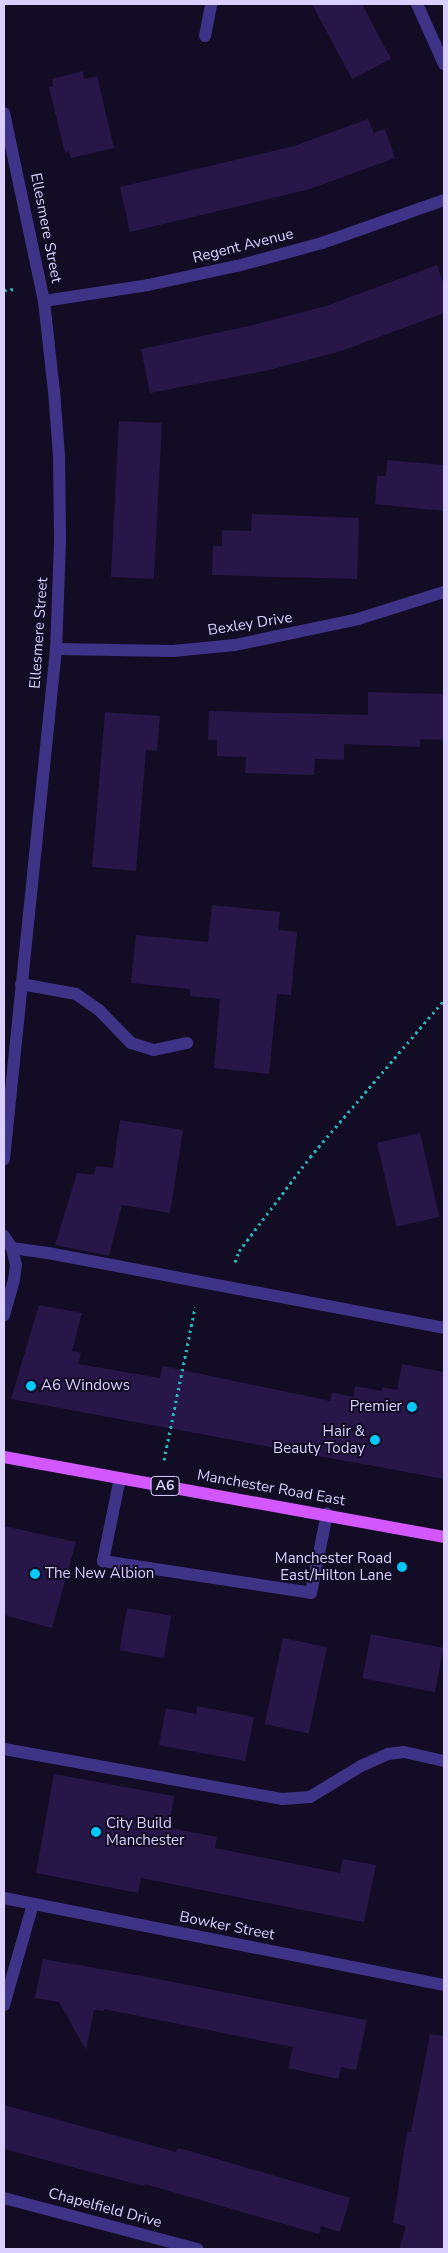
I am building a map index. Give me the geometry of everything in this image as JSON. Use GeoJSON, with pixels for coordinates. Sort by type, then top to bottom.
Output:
{"type":"FeatureCollection","features":[{"type":"Feature","properties":{"kind":"main road","name":"Manchester Road East"},"geometry":{"type":"LineString","coordinates":[[4,1457],[327,1514],[444,1537]]}},
{"type":"Feature","properties":{"kind":"street"},"geometry":{"type":"LineString","coordinates":[[205,36],[211,4]]}},
{"type":"Feature","properties":{"kind":"street"},"geometry":{"type":"LineString","coordinates":[[417,4],[444,64]]}},
{"type":"Feature","properties":{"kind":"street","name":"Ellesmere Street"},"geometry":{"type":"LineString","coordinates":[[4,113],[44,301],[59,456],[60,542],[56,649],[4,1159]]}},
{"type":"Feature","properties":{"kind":"street","name":"Regent Avenue"},"geometry":{"type":"LineString","coordinates":[[44,301],[148,285],[237,266],[322,243],[444,200]]}},
{"type":"Feature","properties":{"kind":"street","name":"Bexley Drive"},"geometry":{"type":"LineString","coordinates":[[56,649],[173,651],[234,646],[358,619],[444,592]]}},
{"type":"Feature","properties":{"kind":"street"},"geometry":{"type":"LineString","coordinates":[[22,984],[76,994],[99,1010],[131,1043],[154,1050],[187,1043]]}},
{"type":"Feature","properties":{"kind":"street"},"geometry":{"type":"LineString","coordinates":[[4,1236],[12,1248],[16,1265],[4,1316]]}},
{"type":"Feature","properties":{"kind":"street"},"geometry":{"type":"LineString","coordinates":[[12,1248],[227,1286],[444,1328]]}},
{"type":"Feature","properties":{"kind":"street"},"geometry":{"type":"LineString","coordinates":[[120,1478],[103,1561],[311,1593],[327,1514]]}},
{"type":"Feature","properties":{"kind":"street"},"geometry":{"type":"LineString","coordinates":[[4,1749],[282,1799],[310,1797],[361,1766],[388,1754],[404,1752],[444,1761]]}},
{"type":"Feature","properties":{"kind":"street","name":"Bowker Street"},"geometry":{"type":"LineString","coordinates":[[4,1898],[444,1985]]}},
{"type":"Feature","properties":{"kind":"street"},"geometry":{"type":"LineString","coordinates":[[4,2005],[33,1904]]}},
{"type":"Feature","properties":{"kind":"street","name":"Chapelfield Drive"},"geometry":{"type":"LineString","coordinates":[[4,2198],[197,2249]]}},
{"type":"Feature","properties":{"kind":"path"},"geometry":{"type":"LineString","coordinates":[[227,1286],[239,1251],[262,1220],[310,1157],[444,1000]]}},
{"type":"Feature","properties":{"kind":"path"},"geometry":{"type":"LineString","coordinates":[[158,1485],[200,1281]]}},
{"type":"Feature","properties":{"kind":"building"},"geometry":{"type":"Polygon","coordinates":[[[312,4],[362,4],[391,59],[352,79],[312,4]]]}},
{"type":"Feature","properties":{"kind":"building"},"geometry":{"type":"Polygon","coordinates":[[[83,71],[84,79],[97,76],[114,148],[71,158],[69,151],[65,153],[49,87],[53,86],[52,79],[83,71]]]}},
{"type":"Feature","properties":{"kind":"building"},"geometry":{"type":"Polygon","coordinates":[[[368,119],[374,133],[385,129],[395,158],[310,189],[130,232],[120,187],[294,146],[368,119]]]}},
{"type":"Feature","properties":{"kind":"building"},"geometry":{"type":"Polygon","coordinates":[[[437,265],[444,285],[444,313],[341,351],[269,370],[150,393],[141,349],[249,326],[326,306],[437,265]]]}},
{"type":"Feature","properties":{"kind":"building"},"geometry":{"type":"Polygon","coordinates":[[[119,421],[162,423],[154,579],[111,577],[119,421]]]}},
{"type":"Feature","properties":{"kind":"building"},"geometry":{"type":"Polygon","coordinates":[[[387,460],[444,465],[444,511],[375,504],[377,476],[386,476],[387,460]]]}},
{"type":"Feature","properties":{"kind":"building"},"geometry":{"type":"Polygon","coordinates":[[[252,514],[359,518],[357,579],[212,575],[213,546],[222,546],[222,530],[251,531],[252,514]]]}},
{"type":"Feature","properties":{"kind":"building"},"geometry":{"type":"Polygon","coordinates":[[[368,692],[444,694],[444,740],[420,739],[420,747],[344,744],[344,760],[315,759],[314,775],[245,773],[246,757],[217,756],[217,740],[208,740],[209,711],[368,715],[368,692]]]}},
{"type":"Feature","properties":{"kind":"building"},"geometry":{"type":"Polygon","coordinates":[[[105,712],[160,716],[157,751],[146,750],[136,871],[92,867],[105,712]]]}},
{"type":"Feature","properties":{"kind":"building"},"geometry":{"type":"Polygon","coordinates":[[[212,905],[280,912],[278,930],[297,932],[291,995],[277,994],[269,1074],[214,1068],[220,999],[190,996],[190,989],[131,983],[136,935],[208,942],[212,905]]]}},
{"type":"Feature","properties":{"kind":"building"},"geometry":{"type":"Polygon","coordinates":[[[120,1120],[183,1130],[170,1213],[122,1205],[109,1256],[55,1245],[77,1173],[94,1175],[96,1166],[113,1168],[120,1120]]]}},
{"type":"Feature","properties":{"kind":"building"},"geometry":{"type":"Polygon","coordinates":[[[420,1133],[439,1217],[396,1227],[377,1143],[420,1133]]]}},
{"type":"Feature","properties":{"kind":"building"},"geometry":{"type":"Polygon","coordinates":[[[39,1305],[82,1313],[72,1351],[81,1353],[78,1364],[160,1378],[163,1366],[330,1401],[332,1392],[353,1397],[355,1386],[382,1391],[382,1387],[397,1390],[402,1364],[444,1372],[444,1479],[11,1399],[39,1305]]]}},
{"type":"Feature","properties":{"kind":"building","name":"The New Albion"},"geometry":{"type":"Polygon","coordinates":[[[4,1526],[76,1542],[52,1628],[4,1615],[4,1526]]]}},
{"type":"Feature","properties":{"kind":"building"},"geometry":{"type":"Polygon","coordinates":[[[127,1608],[171,1616],[164,1658],[120,1650],[127,1608]]]}},
{"type":"Feature","properties":{"kind":"building"},"geometry":{"type":"Polygon","coordinates":[[[371,1634],[444,1648],[435,1692],[362,1678],[371,1634]]]}},
{"type":"Feature","properties":{"kind":"building"},"geometry":{"type":"Polygon","coordinates":[[[283,1638],[327,1647],[309,1733],[265,1724],[283,1638]]]}},
{"type":"Feature","properties":{"kind":"building"},"geometry":{"type":"Polygon","coordinates":[[[197,1706],[254,1717],[245,1761],[159,1745],[166,1708],[196,1714],[197,1706]]]}},
{"type":"Feature","properties":{"kind":"building"},"geometry":{"type":"Polygon","coordinates":[[[54,1774],[174,1796],[169,1828],[217,1837],[215,1848],[340,1873],[343,1859],[376,1865],[364,1922],[141,1878],[138,1893],[36,1873],[54,1774]]]}},
{"type":"Feature","properties":{"kind":"building"},"geometry":{"type":"Polygon","coordinates":[[[43,1959],[142,1976],[367,2020],[356,2070],[341,2067],[338,2079],[288,2068],[293,2047],[104,2009],[104,2011],[94,2010],[86,2050],[59,2002],[35,1998],[43,1959]]]}},
{"type":"Feature","properties":{"kind":"building"},"geometry":{"type":"Polygon","coordinates":[[[430,2034],[444,2036],[444,2249],[399,2249],[406,2226],[393,2223],[407,2132],[411,2132],[430,2034]]]}},
{"type":"Feature","properties":{"kind":"building"},"geometry":{"type":"Polygon","coordinates":[[[4,2105],[176,2152],[177,2148],[190,2151],[350,2198],[340,2232],[321,2226],[319,2234],[145,2184],[144,2186],[4,2149],[4,2105]]]}},
{"type":"Feature","properties":{"kind":"place","name":"A6 Windows"},"geometry":{"type":"Point","coordinates":[31,1386]}},
{"type":"Feature","properties":{"kind":"place","name":"Premier"},"geometry":{"type":"Point","coordinates":[412,1407]}},
{"type":"Feature","properties":{"kind":"place","name":"Hair & Beauty Today"},"geometry":{"type":"Point","coordinates":[375,1440]}},
{"type":"Feature","properties":{"kind":"place","name":"Manchester Road East/Hilton Lane"},"geometry":{"type":"Point","coordinates":[402,1567]}},
{"type":"Feature","properties":{"kind":"place","name":"The New Albion"},"geometry":{"type":"Point","coordinates":[35,1574]}},
{"type":"Feature","properties":{"kind":"place","name":"City Build Manchester"},"geometry":{"type":"Point","coordinates":[96,1832]}}]}
